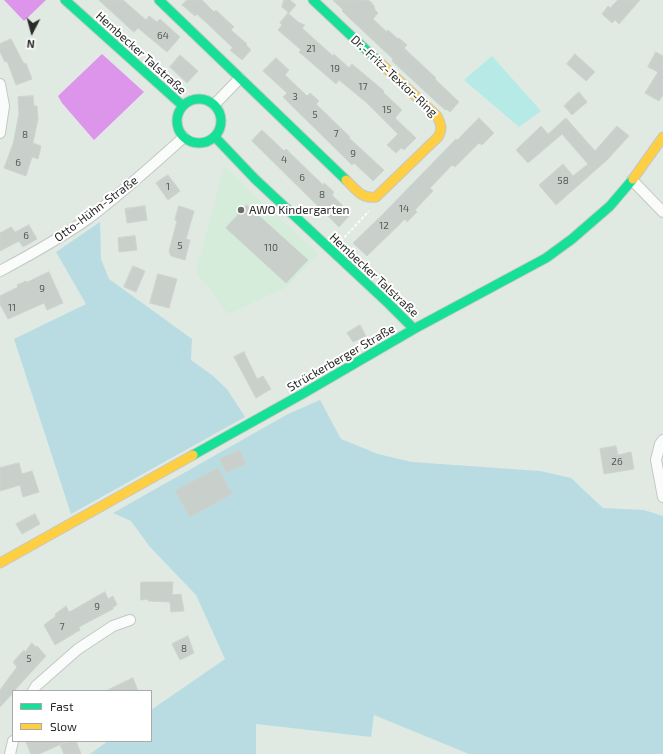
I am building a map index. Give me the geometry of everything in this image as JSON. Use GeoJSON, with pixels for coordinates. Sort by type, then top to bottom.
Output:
{"type":"FeatureCollection","features":[{"type":"Feature","properties":{"kind":"street","name":"Hembecker Talstraße"},"geometry":{"type":"LineString","coordinates":[[65,0],[183,106]]}},
{"type":"Feature","properties":{"kind":"street"},"geometry":{"type":"LineString","coordinates":[[159,0],[363,196],[372,198]]}},
{"type":"Feature","properties":{"kind":"street","name":"Dr.-Fritz-Textor-Ring"},"geometry":{"type":"LineString","coordinates":[[313,0],[437,116],[440,122],[442,131],[438,137],[376,197],[372,198]]}},
{"type":"Feature","properties":{"kind":"street"},"geometry":{"type":"LineString","coordinates":[[184,137],[194,142],[201,143],[209,141],[215,137],[219,131],[221,117],[219,110],[214,105],[240,78]]}},
{"type":"Feature","properties":{"kind":"street"},"geometry":{"type":"LineString","coordinates":[[0,84],[4,106],[0,133]]}},
{"type":"Feature","properties":{"kind":"street","name":"Hembecker Talstraße"},"geometry":{"type":"LineString","coordinates":[[184,137],[178,128],[177,120],[183,106],[196,99],[204,100],[214,105]]}},
{"type":"Feature","properties":{"kind":"street","name":"Otto-Hühn-Straße"},"geometry":{"type":"LineString","coordinates":[[0,271],[44,248],[88,218],[137,180],[184,137]]}},
{"type":"Feature","properties":{"kind":"street","name":"Hembecker Talstraße"},"geometry":{"type":"LineString","coordinates":[[215,137],[255,179],[414,329]]}},
{"type":"Feature","properties":{"kind":"street","name":"Strückerberger Straße"},"geometry":{"type":"LineString","coordinates":[[0,563],[414,329],[546,258],[572,239],[610,206],[632,180],[663,137]]}},
{"type":"Feature","properties":{"kind":"street"},"geometry":{"type":"LineString","coordinates":[[632,180],[663,212]]}},
{"type":"Feature","properties":{"kind":"street"},"geometry":{"type":"LineString","coordinates":[[663,440],[660,444],[656,460],[663,497]]}},
{"type":"Feature","properties":{"kind":"street"},"geometry":{"type":"LineString","coordinates":[[34,690],[36,686],[78,649],[113,626],[130,620]]}},
{"type":"Feature","properties":{"kind":"street"},"geometry":{"type":"LineString","coordinates":[[10,754],[13,742]]}},
{"type":"Feature","properties":{"kind":"path"},"geometry":{"type":"LineString","coordinates":[[332,251],[372,207],[372,198]]}},
{"type":"Feature","properties":{"kind":"shaded area"},"geometry":{"type":"Polygon","coordinates":[[[4,0],[46,0],[24,21],[4,0]]]}},
{"type":"Feature","properties":{"kind":"shaded area"},"geometry":{"type":"Polygon","coordinates":[[[102,54],[144,92],[94,140],[62,103],[58,96],[102,54]]]}},
{"type":"Feature","properties":{"kind":"shaded area"},"geometry":{"type":"Polygon","coordinates":[[[492,56],[541,111],[519,127],[464,80],[492,56]]]}},
{"type":"Feature","properties":{"kind":"shaded area","name":"AWO Kindergarten"},"geometry":{"type":"Polygon","coordinates":[[[224,166],[318,254],[287,287],[228,314],[196,272],[224,166]]]}},
{"type":"Feature","properties":{"kind":"shaded area"},"geometry":{"type":"Polygon","coordinates":[[[100,222],[101,259],[109,279],[192,339],[191,360],[212,375],[227,389],[245,417],[71,514],[14,339],[86,304],[56,252],[100,222]]]}},
{"type":"Feature","properties":{"kind":"shaded area"},"geometry":{"type":"Polygon","coordinates":[[[320,400],[341,439],[378,454],[412,462],[540,471],[571,478],[603,508],[644,510],[663,516],[663,754],[469,754],[374,715],[371,737],[256,724],[256,754],[90,754],[107,742],[152,742],[152,709],[225,659],[196,595],[150,547],[131,521],[113,513],[288,414],[320,400]]]}},
{"type":"Feature","properties":{"kind":"building"},"geometry":{"type":"Polygon","coordinates":[[[99,0],[123,0],[146,20],[149,16],[157,22],[160,19],[180,37],[167,52],[138,28],[134,32],[99,0]]]}},
{"type":"Feature","properties":{"kind":"building"},"geometry":{"type":"Polygon","coordinates":[[[187,0],[202,0],[214,12],[216,10],[234,27],[231,30],[247,44],[246,45],[251,50],[242,60],[230,50],[233,48],[197,14],[195,16],[182,5],[187,0]]]}},
{"type":"Feature","properties":{"kind":"building"},"geometry":{"type":"Polygon","coordinates":[[[284,0],[290,0],[296,5],[289,13],[282,7],[284,0]]]}},
{"type":"Feature","properties":{"kind":"building"},"geometry":{"type":"Polygon","coordinates":[[[333,0],[370,1],[378,13],[373,19],[387,32],[388,30],[407,45],[404,48],[459,102],[450,112],[446,109],[445,110],[392,61],[393,59],[346,15],[333,0]]]}},
{"type":"Feature","properties":{"kind":"building"},"geometry":{"type":"Polygon","coordinates":[[[618,0],[640,0],[619,24],[615,20],[612,23],[602,14],[608,6],[610,8],[618,0]]]}},
{"type":"Feature","properties":{"kind":"building"},"geometry":{"type":"Polygon","coordinates":[[[288,13],[298,22],[305,25],[302,28],[333,56],[334,54],[349,68],[352,64],[384,91],[383,92],[402,110],[395,118],[416,138],[404,150],[401,148],[396,153],[387,145],[398,134],[367,103],[339,80],[336,84],[299,52],[301,50],[278,30],[282,25],[280,23],[288,13]]]}},
{"type":"Feature","properties":{"kind":"building"},"geometry":{"type":"Polygon","coordinates":[[[11,39],[24,64],[26,63],[32,79],[16,85],[7,61],[5,62],[0,52],[0,44],[11,39]]]}},
{"type":"Feature","properties":{"kind":"building"},"geometry":{"type":"Polygon","coordinates":[[[656,52],[663,56],[663,95],[659,101],[645,93],[658,72],[648,67],[656,52]]]}},
{"type":"Feature","properties":{"kind":"building"},"geometry":{"type":"Polygon","coordinates":[[[575,54],[595,72],[586,81],[567,64],[575,54]]]}},
{"type":"Feature","properties":{"kind":"building"},"geometry":{"type":"Polygon","coordinates":[[[180,55],[198,71],[187,83],[170,67],[180,55]]]}},
{"type":"Feature","properties":{"kind":"building"},"geometry":{"type":"Polygon","coordinates":[[[276,58],[289,70],[285,75],[307,96],[310,93],[319,101],[316,104],[350,137],[349,138],[384,170],[373,181],[354,163],[352,165],[283,97],[287,93],[263,71],[276,58]]]}},
{"type":"Feature","properties":{"kind":"building"},"geometry":{"type":"Polygon","coordinates":[[[579,92],[587,102],[572,115],[564,106],[579,92]]]}},
{"type":"Feature","properties":{"kind":"building"},"geometry":{"type":"Polygon","coordinates":[[[33,96],[34,106],[37,106],[38,119],[33,143],[41,146],[38,159],[32,157],[26,176],[4,168],[13,144],[19,114],[18,97],[33,96]]]}},
{"type":"Feature","properties":{"kind":"building"},"geometry":{"type":"Polygon","coordinates":[[[479,118],[494,133],[482,145],[479,143],[455,167],[452,165],[430,188],[433,191],[415,210],[417,212],[407,222],[405,219],[367,256],[353,243],[456,139],[457,140],[479,118]]]}},
{"type":"Feature","properties":{"kind":"building"},"geometry":{"type":"Polygon","coordinates":[[[566,118],[595,151],[617,126],[629,136],[607,160],[556,205],[539,185],[563,164],[573,176],[588,164],[562,134],[528,163],[516,150],[541,126],[548,134],[566,118]]]}},
{"type":"Feature","properties":{"kind":"building"},"geometry":{"type":"Polygon","coordinates":[[[262,130],[284,151],[286,149],[323,185],[324,183],[334,192],[332,195],[351,214],[339,227],[252,141],[262,130]]]}},
{"type":"Feature","properties":{"kind":"building"},"geometry":{"type":"Polygon","coordinates":[[[168,175],[180,191],[168,200],[156,183],[168,175]]]}},
{"type":"Feature","properties":{"kind":"building"},"geometry":{"type":"Polygon","coordinates":[[[247,205],[308,260],[286,283],[226,228],[247,205]]]}},
{"type":"Feature","properties":{"kind":"building"},"geometry":{"type":"Polygon","coordinates":[[[145,206],[147,220],[127,223],[125,209],[145,206]]]}},
{"type":"Feature","properties":{"kind":"building"},"geometry":{"type":"Polygon","coordinates":[[[179,206],[194,211],[186,239],[190,240],[185,260],[171,256],[169,251],[177,221],[175,220],[179,206]]]}},
{"type":"Feature","properties":{"kind":"building"},"geometry":{"type":"Polygon","coordinates":[[[29,225],[37,239],[23,247],[19,241],[0,251],[0,233],[11,227],[15,232],[29,225]]]}},
{"type":"Feature","properties":{"kind":"building"},"geometry":{"type":"Polygon","coordinates":[[[135,236],[137,250],[119,252],[118,238],[135,236]]]}},
{"type":"Feature","properties":{"kind":"building"},"geometry":{"type":"Polygon","coordinates":[[[133,266],[145,271],[136,292],[124,287],[133,266]]]}},
{"type":"Feature","properties":{"kind":"building"},"geometry":{"type":"Polygon","coordinates":[[[49,272],[63,303],[47,310],[44,303],[8,319],[0,304],[0,296],[18,287],[17,285],[49,272]]]}},
{"type":"Feature","properties":{"kind":"building"},"geometry":{"type":"Polygon","coordinates":[[[158,274],[177,279],[169,308],[150,303],[158,274]]]}},
{"type":"Feature","properties":{"kind":"building"},"geometry":{"type":"Polygon","coordinates":[[[360,325],[366,336],[353,342],[347,333],[360,325]]]}},
{"type":"Feature","properties":{"kind":"building"},"geometry":{"type":"Polygon","coordinates":[[[244,352],[257,379],[263,376],[271,389],[256,398],[234,357],[244,352]]]}},
{"type":"Feature","properties":{"kind":"building"},"geometry":{"type":"Polygon","coordinates":[[[616,446],[618,455],[631,452],[634,469],[604,474],[600,449],[616,446]]]}},
{"type":"Feature","properties":{"kind":"building"},"geometry":{"type":"Polygon","coordinates":[[[240,450],[246,464],[226,473],[220,459],[240,450]]]}},
{"type":"Feature","properties":{"kind":"building"},"geometry":{"type":"Polygon","coordinates":[[[19,463],[22,474],[32,471],[39,492],[23,497],[20,485],[0,491],[0,468],[19,463]]]}},
{"type":"Feature","properties":{"kind":"building"},"geometry":{"type":"Polygon","coordinates":[[[218,468],[232,494],[190,517],[175,491],[218,468]]]}},
{"type":"Feature","properties":{"kind":"building"},"geometry":{"type":"Polygon","coordinates":[[[35,514],[40,524],[22,534],[16,524],[35,514]]]}},
{"type":"Feature","properties":{"kind":"building"},"geometry":{"type":"Polygon","coordinates":[[[141,582],[173,582],[172,595],[181,594],[184,611],[171,612],[170,602],[148,601],[148,599],[141,600],[141,582]]]}},
{"type":"Feature","properties":{"kind":"building"},"geometry":{"type":"Polygon","coordinates":[[[105,592],[108,599],[113,596],[117,605],[113,607],[113,609],[79,627],[80,630],[55,645],[44,625],[66,606],[69,612],[105,592]]]}},
{"type":"Feature","properties":{"kind":"building"},"geometry":{"type":"Polygon","coordinates":[[[188,636],[194,653],[180,660],[172,644],[188,636]]]}},
{"type":"Feature","properties":{"kind":"building"},"geometry":{"type":"Polygon","coordinates":[[[32,643],[36,647],[37,646],[46,656],[15,690],[12,690],[12,694],[0,707],[0,690],[17,667],[13,662],[24,650],[25,652],[32,643]]]}},
{"type":"Feature","properties":{"kind":"building"},"geometry":{"type":"Polygon","coordinates":[[[133,678],[138,690],[108,690],[133,678]]]}},
{"type":"Feature","properties":{"kind":"building"},"geometry":{"type":"Polygon","coordinates":[[[26,742],[66,742],[39,754],[31,754],[26,742]]]}},
{"type":"Feature","properties":{"kind":"building"},"geometry":{"type":"Polygon","coordinates":[[[67,742],[76,742],[81,754],[64,754],[60,745],[67,742]]]}},
{"type":"Feature","properties":{"kind":"traffic: fast"},"geometry":{"type":"LineString","coordinates":[[65,0],[183,106]]}},
{"type":"Feature","properties":{"kind":"traffic: fast"},"geometry":{"type":"LineString","coordinates":[[159,0],[346,180]]}},
{"type":"Feature","properties":{"kind":"traffic: fast"},"geometry":{"type":"LineString","coordinates":[[313,0],[377,60]]}},
{"type":"Feature","properties":{"kind":"traffic: fast"},"geometry":{"type":"LineString","coordinates":[[199,99],[211,103],[217,109],[221,121],[217,133],[211,139],[199,143],[187,139],[181,133],[177,121],[181,109],[187,103],[199,99]]}},
{"type":"Feature","properties":{"kind":"traffic: fast"},"geometry":{"type":"LineString","coordinates":[[215,137],[255,179],[414,329]]}},
{"type":"Feature","properties":{"kind":"traffic: fast"},"geometry":{"type":"LineString","coordinates":[[193,455],[414,329],[546,258],[572,239],[610,206],[633,179]]}},
{"type":"Feature","properties":{"kind":"traffic: slow"},"geometry":{"type":"LineString","coordinates":[[346,180],[363,195],[376,197],[438,137],[441,131],[437,116],[377,60]]}},
{"type":"Feature","properties":{"kind":"traffic: slow"},"geometry":{"type":"LineString","coordinates":[[633,179],[663,137]]}},
{"type":"Feature","properties":{"kind":"traffic: slow"},"geometry":{"type":"LineString","coordinates":[[0,563],[193,455]]}},
{"type":"Feature","properties":{"kind":"place","name":"AWO Kindergarten"},"geometry":{"type":"Point","coordinates":[241,210]}}]}
